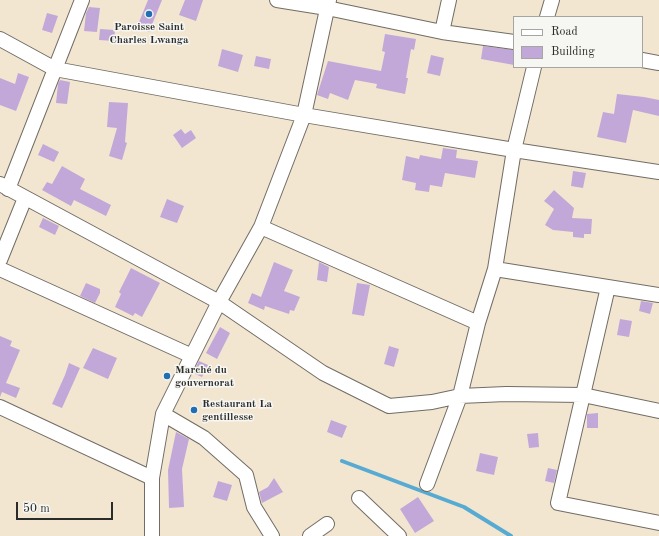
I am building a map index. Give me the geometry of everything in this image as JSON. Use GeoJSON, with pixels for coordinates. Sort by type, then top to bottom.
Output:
{"type":"FeatureCollection","features":[{"type":"Feature","properties":{"kind":"street"},"geometry":{"type":"LineString","coordinates":[[82,0],[55,69],[4,187],[219,302],[323,373],[389,406],[432,402],[460,396],[506,394],[583,395],[659,411]]}},
{"type":"Feature","properties":{"kind":"street"},"geometry":{"type":"LineString","coordinates":[[277,0],[328,4],[442,32],[513,42]]}},
{"type":"Feature","properties":{"kind":"street"},"geometry":{"type":"LineString","coordinates":[[442,32],[449,0]]}},
{"type":"Feature","properties":{"kind":"street"},"geometry":{"type":"LineString","coordinates":[[547,16],[552,0]]}},
{"type":"Feature","properties":{"kind":"street"},"geometry":{"type":"LineString","coordinates":[[152,536],[152,478],[162,414],[219,302],[261,227],[304,115],[328,4]]}},
{"type":"Feature","properties":{"kind":"street"},"geometry":{"type":"LineString","coordinates":[[0,40],[55,69],[304,115],[514,150],[659,172]]}},
{"type":"Feature","properties":{"kind":"street"},"geometry":{"type":"LineString","coordinates":[[643,60],[659,63],[659,59]]}},
{"type":"Feature","properties":{"kind":"street"},"geometry":{"type":"LineString","coordinates":[[427,484],[460,396],[478,323],[495,269],[514,150],[534,68]]}},
{"type":"Feature","properties":{"kind":"street"},"geometry":{"type":"LineString","coordinates":[[0,260],[25,198]]}},
{"type":"Feature","properties":{"kind":"street"},"geometry":{"type":"LineString","coordinates":[[261,227],[478,323]]}},
{"type":"Feature","properties":{"kind":"street"},"geometry":{"type":"LineString","coordinates":[[0,269],[192,356]]}},
{"type":"Feature","properties":{"kind":"street"},"geometry":{"type":"LineString","coordinates":[[495,269],[659,294]]}},
{"type":"Feature","properties":{"kind":"street"},"geometry":{"type":"LineString","coordinates":[[608,286],[558,503],[659,523]]}},
{"type":"Feature","properties":{"kind":"street"},"geometry":{"type":"LineString","coordinates":[[0,407],[152,478]]}},
{"type":"Feature","properties":{"kind":"street"},"geometry":{"type":"LineString","coordinates":[[162,414],[204,438],[246,475],[254,507],[272,536]]}},
{"type":"Feature","properties":{"kind":"street"},"geometry":{"type":"LineString","coordinates":[[359,498],[399,536]]}},
{"type":"Feature","properties":{"kind":"street"},"geometry":{"type":"LineString","coordinates":[[310,536],[327,524]]}},
{"type":"Feature","properties":{"kind":"building","name":"Paroisse Saint Charles Lwanga"},"geometry":{"type":"Polygon","coordinates":[[[148,0],[162,0],[149,32],[137,27],[148,0]]]}},
{"type":"Feature","properties":{"kind":"building"},"geometry":{"type":"Polygon","coordinates":[[[185,0],[203,0],[196,21],[179,15],[185,0]]]}},
{"type":"Feature","properties":{"kind":"building"},"geometry":{"type":"Polygon","coordinates":[[[89,7],[100,8],[97,32],[84,31],[86,13],[89,7]]]}},
{"type":"Feature","properties":{"kind":"building"},"geometry":{"type":"Polygon","coordinates":[[[47,13],[58,16],[52,33],[42,30],[47,13]]]}},
{"type":"Feature","properties":{"kind":"building"},"geometry":{"type":"Polygon","coordinates":[[[100,29],[115,30],[114,41],[99,40],[100,29]]]}},
{"type":"Feature","properties":{"kind":"building"},"geometry":{"type":"Polygon","coordinates":[[[385,34],[416,39],[414,50],[411,49],[405,94],[376,88],[377,84],[355,80],[348,100],[330,93],[328,99],[317,95],[328,61],[381,71],[385,52],[382,51],[385,34]]]}},
{"type":"Feature","properties":{"kind":"building"},"geometry":{"type":"Polygon","coordinates":[[[483,46],[513,50],[513,65],[481,59],[483,46]]]}},
{"type":"Feature","properties":{"kind":"building"},"geometry":{"type":"Polygon","coordinates":[[[222,49],[243,55],[238,72],[218,66],[222,49]]]}},
{"type":"Feature","properties":{"kind":"building"},"geometry":{"type":"Polygon","coordinates":[[[431,55],[444,58],[440,76],[427,73],[431,55]]]}},
{"type":"Feature","properties":{"kind":"building"},"geometry":{"type":"Polygon","coordinates":[[[256,56],[271,59],[269,69],[254,66],[256,56]]]}},
{"type":"Feature","properties":{"kind":"building"},"geometry":{"type":"Polygon","coordinates":[[[18,73],[29,77],[16,111],[0,105],[0,78],[15,84],[18,73]]]}},
{"type":"Feature","properties":{"kind":"building"},"geometry":{"type":"Polygon","coordinates":[[[60,80],[70,82],[67,104],[56,103],[58,84],[60,80]]]}},
{"type":"Feature","properties":{"kind":"building"},"geometry":{"type":"Polygon","coordinates":[[[617,94],[659,100],[659,116],[633,110],[626,143],[597,137],[603,112],[614,114],[617,94]]]}},
{"type":"Feature","properties":{"kind":"building"},"geometry":{"type":"Polygon","coordinates":[[[109,102],[128,103],[125,142],[127,143],[122,160],[109,156],[117,128],[107,127],[109,102]]]}},
{"type":"Feature","properties":{"kind":"building"},"geometry":{"type":"Polygon","coordinates":[[[181,129],[185,134],[191,130],[196,138],[182,148],[173,135],[181,129]]]}},
{"type":"Feature","properties":{"kind":"building"},"geometry":{"type":"Polygon","coordinates":[[[43,144],[59,152],[54,162],[38,155],[43,144]]]}},
{"type":"Feature","properties":{"kind":"building"},"geometry":{"type":"Polygon","coordinates":[[[443,148],[457,150],[456,158],[478,161],[475,178],[445,173],[442,187],[430,185],[429,192],[415,190],[416,183],[402,180],[406,156],[419,159],[420,155],[441,159],[443,148]]]}},
{"type":"Feature","properties":{"kind":"building"},"geometry":{"type":"Polygon","coordinates":[[[62,166],[85,179],[80,189],[111,205],[106,216],[74,200],[71,206],[42,190],[47,182],[52,184],[62,166]]]}},
{"type":"Feature","properties":{"kind":"building"},"geometry":{"type":"Polygon","coordinates":[[[573,171],[586,173],[583,188],[571,186],[573,171]]]}},
{"type":"Feature","properties":{"kind":"building"},"geometry":{"type":"Polygon","coordinates":[[[554,190],[574,208],[572,218],[592,219],[591,234],[584,234],[584,238],[573,237],[573,232],[553,230],[545,225],[554,209],[544,201],[554,190]]]}},
{"type":"Feature","properties":{"kind":"building"},"geometry":{"type":"Polygon","coordinates":[[[167,199],[184,206],[177,223],[160,217],[167,199]]]}},
{"type":"Feature","properties":{"kind":"building"},"geometry":{"type":"Polygon","coordinates":[[[43,218],[59,226],[55,235],[39,227],[43,218]]]}},
{"type":"Feature","properties":{"kind":"building"},"geometry":{"type":"Polygon","coordinates":[[[274,262],[293,270],[284,291],[300,297],[294,311],[290,310],[289,314],[265,306],[264,310],[248,303],[252,293],[261,297],[274,262]]]}},
{"type":"Feature","properties":{"kind":"building"},"geometry":{"type":"Polygon","coordinates":[[[319,262],[329,267],[327,282],[317,280],[319,262]]]}},
{"type":"Feature","properties":{"kind":"building"},"geometry":{"type":"Polygon","coordinates":[[[131,268],[160,283],[142,317],[135,313],[133,316],[115,307],[121,294],[119,292],[131,268]]]}},
{"type":"Feature","properties":{"kind":"building"},"geometry":{"type":"Polygon","coordinates":[[[86,283],[100,289],[100,293],[95,303],[80,296],[86,283]]]}},
{"type":"Feature","properties":{"kind":"building"},"geometry":{"type":"Polygon","coordinates":[[[357,283],[370,285],[364,316],[352,314],[357,283]]]}},
{"type":"Feature","properties":{"kind":"building"},"geometry":{"type":"Polygon","coordinates":[[[641,301],[653,303],[650,314],[639,311],[641,301]]]}},
{"type":"Feature","properties":{"kind":"building"},"geometry":{"type":"Polygon","coordinates":[[[620,319],[632,321],[629,337],[617,335],[620,319]]]}},
{"type":"Feature","properties":{"kind":"building"},"geometry":{"type":"Polygon","coordinates":[[[220,327],[230,333],[217,359],[206,353],[220,327]]]}},
{"type":"Feature","properties":{"kind":"building"},"geometry":{"type":"Polygon","coordinates":[[[0,336],[12,341],[10,346],[20,350],[6,383],[20,388],[16,398],[2,392],[0,397],[0,336]]]}},
{"type":"Feature","properties":{"kind":"building"},"geometry":{"type":"Polygon","coordinates":[[[389,346],[399,349],[394,367],[384,364],[389,346]]]}},
{"type":"Feature","properties":{"kind":"building"},"geometry":{"type":"Polygon","coordinates":[[[93,348],[117,358],[108,379],[83,368],[93,348]]]}},
{"type":"Feature","properties":{"kind":"building"},"geometry":{"type":"Polygon","coordinates":[[[199,361],[208,365],[202,377],[193,373],[199,361]]]}},
{"type":"Feature","properties":{"kind":"building"},"geometry":{"type":"Polygon","coordinates":[[[69,363],[80,368],[62,408],[52,404],[69,363]]]}},
{"type":"Feature","properties":{"kind":"building"},"geometry":{"type":"Polygon","coordinates":[[[598,413],[598,428],[587,428],[587,414],[598,413]]]}},
{"type":"Feature","properties":{"kind":"building"},"geometry":{"type":"Polygon","coordinates":[[[331,420],[347,426],[342,438],[327,432],[331,420]]]}},
{"type":"Feature","properties":{"kind":"building"},"geometry":{"type":"Polygon","coordinates":[[[176,432],[189,439],[182,469],[184,507],[169,508],[168,470],[176,432]]]}},
{"type":"Feature","properties":{"kind":"building"},"geometry":{"type":"Polygon","coordinates":[[[538,433],[539,447],[529,448],[527,434],[538,433]]]}},
{"type":"Feature","properties":{"kind":"building"},"geometry":{"type":"Polygon","coordinates":[[[480,453],[498,457],[494,475],[476,471],[480,453]]]}},
{"type":"Feature","properties":{"kind":"building"},"geometry":{"type":"Polygon","coordinates":[[[548,468],[557,470],[554,483],[545,481],[548,468]]]}},
{"type":"Feature","properties":{"kind":"building"},"geometry":{"type":"Polygon","coordinates":[[[274,478],[283,492],[262,503],[259,492],[268,487],[274,478]]]}},
{"type":"Feature","properties":{"kind":"building"},"geometry":{"type":"Polygon","coordinates":[[[218,481],[232,485],[227,501],[213,497],[218,481]]]}},
{"type":"Feature","properties":{"kind":"building"},"geometry":{"type":"Polygon","coordinates":[[[418,497],[434,521],[415,533],[400,509],[418,497]]]}},
{"type":"Feature","properties":{"kind":"waterway"},"geometry":{"type":"LineString","coordinates":[[342,461],[464,507],[511,536]]}},
{"type":"Feature","properties":{"kind":"place","name":"Paroisse Saint Charles Lwanga"},"geometry":{"type":"Point","coordinates":[149,14]}},
{"type":"Feature","properties":{"kind":"place","name":"Marché du gouvernorat"},"geometry":{"type":"Point","coordinates":[167,376]}},
{"type":"Feature","properties":{"kind":"place","name":"Restaurant La gentillesse"},"geometry":{"type":"Point","coordinates":[194,410]}}]}
